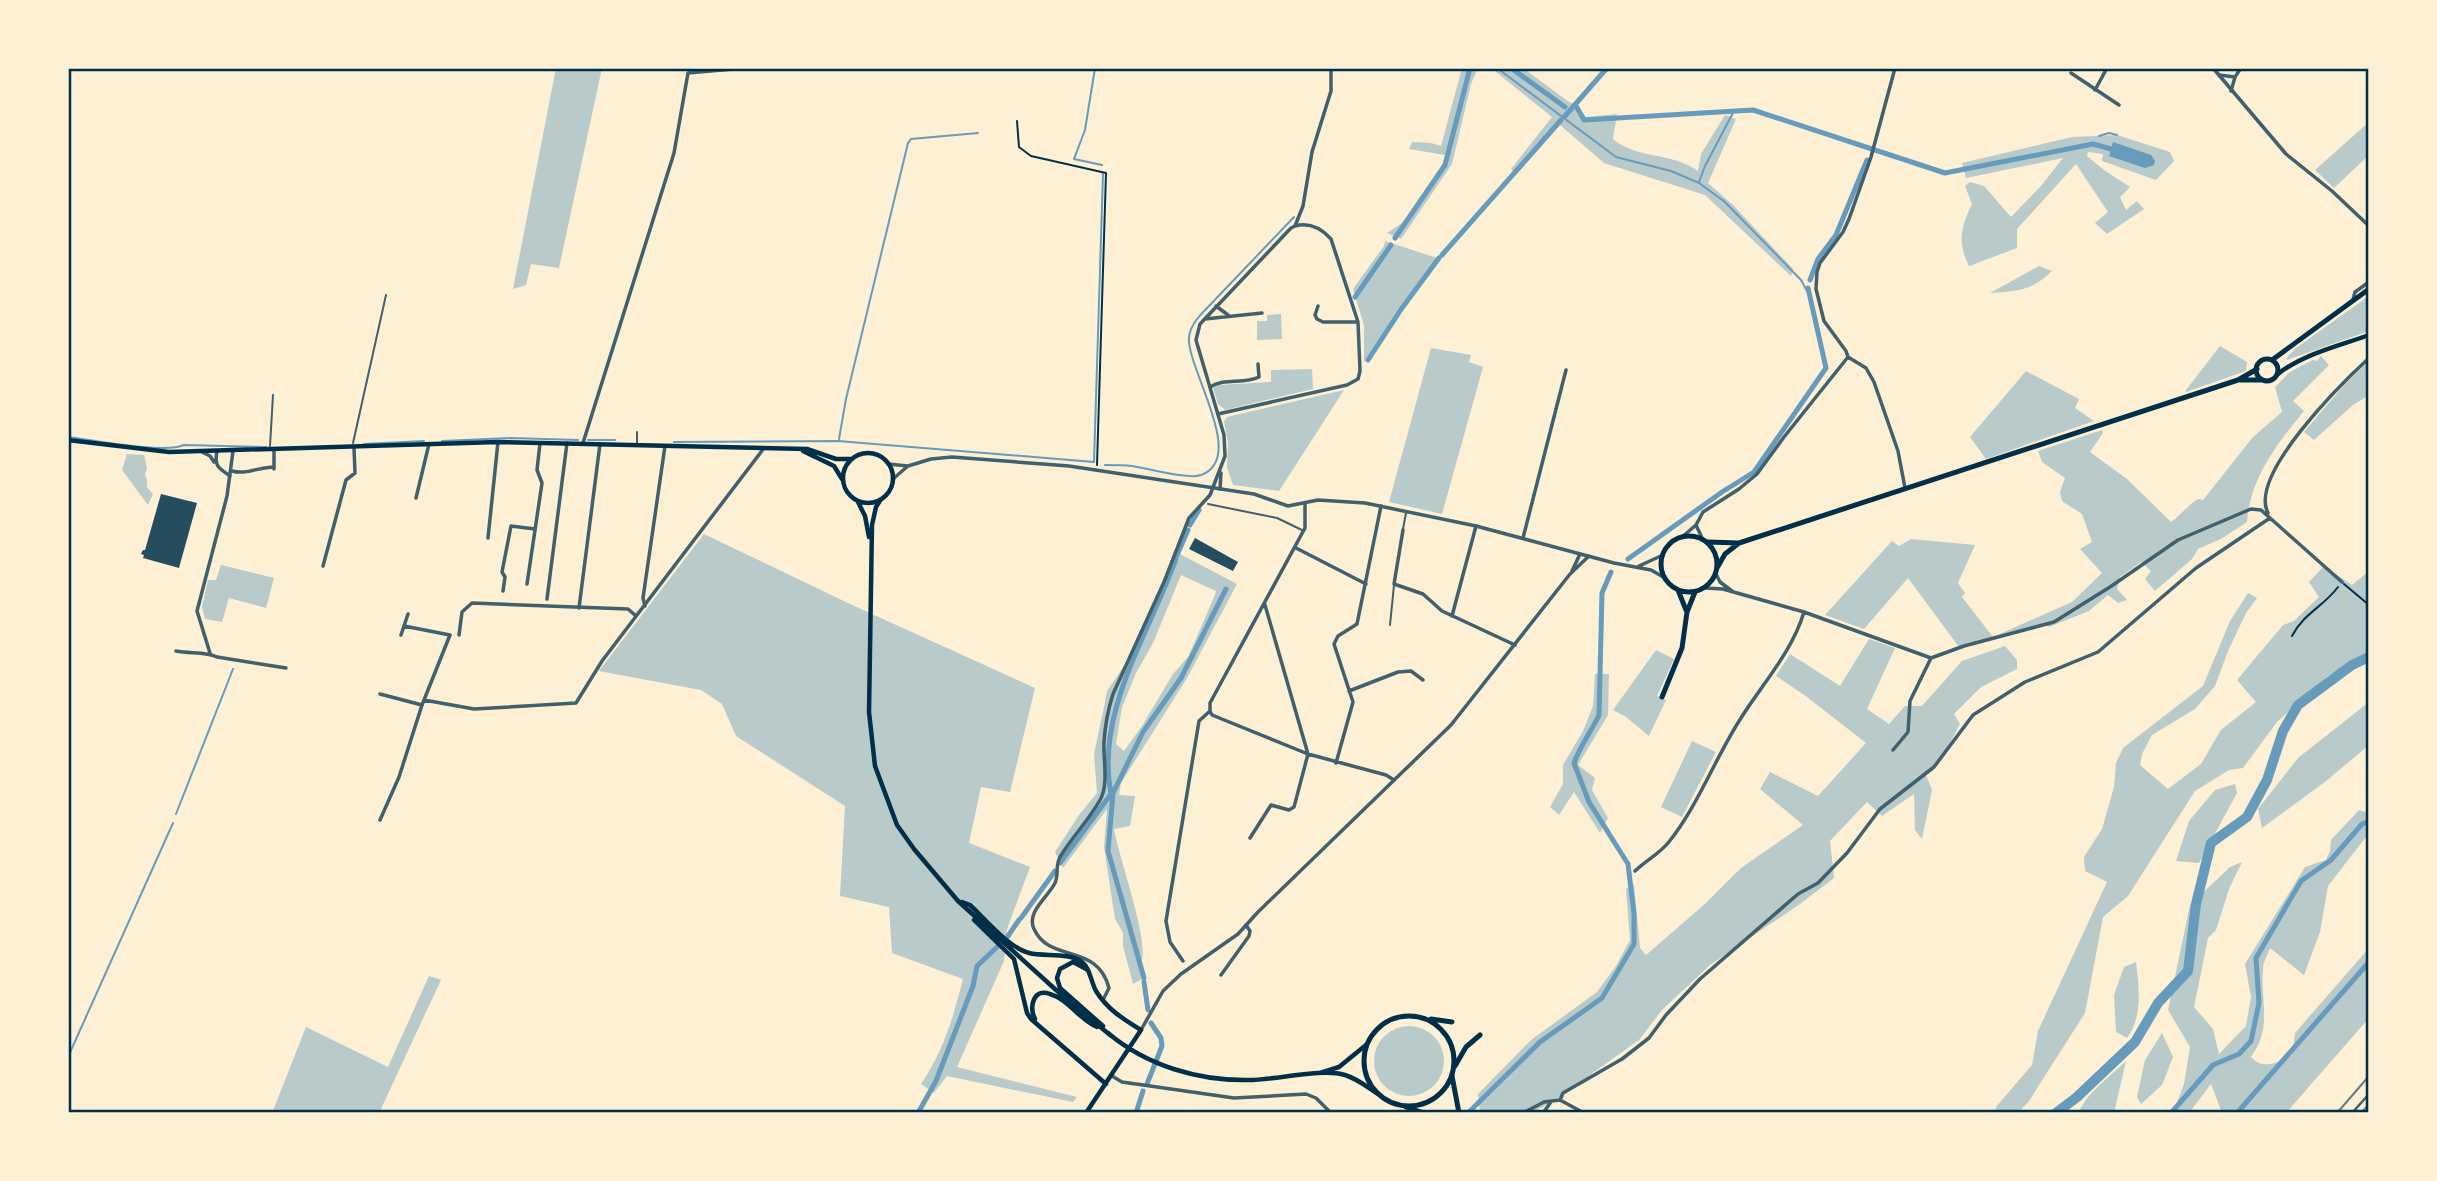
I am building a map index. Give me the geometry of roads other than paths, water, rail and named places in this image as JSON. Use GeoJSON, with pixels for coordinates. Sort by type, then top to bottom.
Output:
{"type":"FeatureCollection","features":[{"type":"Feature","properties":{"kind":"main road"},"geometry":{"type":"LineString","coordinates":[[2238,380],[2271,380],[2287,348],[2369,289]]}},
{"type":"Feature","properties":{"kind":"main road"},"geometry":{"type":"LineString","coordinates":[[1678,590],[1695,592],[1704,588],[1725,554],[1740,544],[2238,380],[2257,369],[2261,361],[2285,368],[2317,353],[2369,335]]}},
{"type":"Feature","properties":{"kind":"main road"},"geometry":{"type":"LineString","coordinates":[[2257,369],[2262,380]]}},
{"type":"Feature","properties":{"kind":"main road"},"geometry":{"type":"LineString","coordinates":[[68,440],[169,452],[498,442],[799,449],[816,450],[842,460],[867,453],[875,454],[888,464],[893,478],[891,486],[876,507],[872,524],[869,712],[875,766],[897,825],[921,859],[965,911],[1014,959],[1027,1013],[1106,1084]]}},
{"type":"Feature","properties":{"kind":"main road"},"geometry":{"type":"LineString","coordinates":[[799,449],[834,466],[852,498],[874,502],[881,499]]}},
{"type":"Feature","properties":{"kind":"main road"},"geometry":{"type":"LineString","coordinates":[[844,487],[843,472],[852,459]]}},
{"type":"Feature","properties":{"kind":"main road"},"geometry":{"type":"LineString","coordinates":[[858,501],[865,516],[871,552]]}},
{"type":"Feature","properties":{"kind":"main road"},"geometry":{"type":"LineString","coordinates":[[1687,612],[1678,590],[1665,578],[1662,571],[1662,555],[1670,544],[1690,536],[1705,541],[1740,544]]}},
{"type":"Feature","properties":{"kind":"main road"},"geometry":{"type":"LineString","coordinates":[[1705,541],[1713,549],[1716,571]]}},
{"type":"Feature","properties":{"kind":"main road"},"geometry":{"type":"LineString","coordinates":[[1662,697],[1682,648],[1687,612],[1695,592]]}},
{"type":"Feature","properties":{"kind":"main road"},"geometry":{"type":"LineString","coordinates":[[957,901],[970,905],[1018,949],[1028,953],[1077,959],[1085,964],[1095,989],[1103,1000],[1117,1015],[1141,1030],[1086,1113]]}},
{"type":"Feature","properties":{"kind":"main road"},"geometry":{"type":"LineString","coordinates":[[957,901],[1103,1030],[1135,1051],[1166,1066],[1196,1075],[1248,1080],[1339,1074],[1349,1076],[1391,1103],[1424,1113]]}},
{"type":"Feature","properties":{"kind":"main road"},"geometry":{"type":"LineString","coordinates":[[1088,970],[1073,962],[1060,969],[1057,978],[1060,988],[1094,1017],[1110,1035]]}},
{"type":"Feature","properties":{"kind":"main road"},"geometry":{"type":"LineString","coordinates":[[1037,1023],[1031,1012],[1033,999],[1046,992],[1055,995],[1089,1024],[1103,1030]]}},
{"type":"Feature","properties":{"kind":"main road"},"geometry":{"type":"LineString","coordinates":[[1378,1094],[1369,1084],[1364,1071],[1366,1045],[1373,1033],[1386,1021],[1398,1016],[1411,1015],[1452,1022]]}},
{"type":"Feature","properties":{"kind":"main road"},"geometry":{"type":"LineString","coordinates":[[1424,1018],[1445,1032],[1451,1044],[1459,1113]]}},
{"type":"Feature","properties":{"kind":"main road"},"geometry":{"type":"LineString","coordinates":[[1406,1107],[1421,1105],[1434,1099],[1445,1089],[1466,1047],[1480,1035]]}},
{"type":"Feature","properties":{"kind":"main road"},"geometry":{"type":"LineString","coordinates":[[1308,1075],[1339,1067],[1366,1045]]}},
{"type":"Feature","properties":{"kind":"street"},"geometry":{"type":"LineString","coordinates":[[583,443],[674,153],[688,73],[745,68]]}},
{"type":"Feature","properties":{"kind":"street"},"geometry":{"type":"LineString","coordinates":[[1295,226],[1303,206],[1312,152],[1332,91],[1331,68]]}},
{"type":"Feature","properties":{"kind":"street"},"geometry":{"type":"LineString","coordinates":[[1682,537],[1696,524],[1703,512],[1757,474],[1848,357],[1849,354],[1824,321],[1816,289],[1817,272],[1820,263],[1843,232],[1874,149],[1895,68]]}},
{"type":"Feature","properties":{"kind":"street"},"geometry":{"type":"LineString","coordinates":[[2095,90],[2107,68]]}},
{"type":"Feature","properties":{"kind":"street"},"geometry":{"type":"LineString","coordinates":[[2213,68],[2286,153],[2369,226]]}},
{"type":"Feature","properties":{"kind":"street"},"geometry":{"type":"LineString","coordinates":[[2231,91],[2241,68]]}},
{"type":"Feature","properties":{"kind":"street"},"geometry":{"type":"LineString","coordinates":[[2071,73],[2119,105]]}},
{"type":"Feature","properties":{"kind":"street"},"geometry":{"type":"LineString","coordinates":[[2219,75],[2235,77]]}},
{"type":"Feature","properties":{"kind":"street"},"geometry":{"type":"LineString","coordinates":[[1103,1000],[1110,988],[1097,968],[1088,959],[1075,953],[1058,951],[1048,946],[1037,935],[1031,917],[1055,882],[1059,859],[1104,793],[1104,743],[1107,712],[1113,694],[1164,582],[1189,518],[1196,508],[1205,502],[1220,471],[1226,448],[1196,340],[1196,331],[1204,319],[1291,228],[1302,224],[1324,231],[1331,239],[1358,322],[1358,379],[1353,383],[1218,414]]}},
{"type":"Feature","properties":{"kind":"street"},"geometry":{"type":"LineString","coordinates":[[2353,301],[2355,292],[2369,282]]}},
{"type":"Feature","properties":{"kind":"street"},"geometry":{"type":"LineString","coordinates":[[1216,306],[1228,316]]}},
{"type":"Feature","properties":{"kind":"street"},"geometry":{"type":"LineString","coordinates":[[1318,306],[1315,315],[1317,320],[1358,322]]}},
{"type":"Feature","properties":{"kind":"street"},"geometry":{"type":"LineString","coordinates":[[1204,319],[1262,313]]}},
{"type":"Feature","properties":{"kind":"street"},"geometry":{"type":"LineString","coordinates":[[1848,357],[1866,368],[1874,382],[1898,452],[1905,488]]}},
{"type":"Feature","properties":{"kind":"street"},"geometry":{"type":"LineString","coordinates":[[2270,518],[2265,508],[2264,495],[2274,469],[2322,407],[2369,358]]}},
{"type":"Feature","properties":{"kind":"street"},"geometry":{"type":"LineString","coordinates":[[1210,387],[1222,382],[1259,377],[1258,365]]}},
{"type":"Feature","properties":{"kind":"street"},"geometry":{"type":"LineString","coordinates":[[1523,538],[1566,370]]}},
{"type":"Feature","properties":{"kind":"street"},"geometry":{"type":"LineString","coordinates":[[488,538],[498,442]]}},
{"type":"Feature","properties":{"kind":"street"},"geometry":{"type":"LineString","coordinates":[[527,584],[542,484],[537,470],[540,443]]}},
{"type":"Feature","properties":{"kind":"street"},"geometry":{"type":"LineString","coordinates":[[547,598],[566,443]]}},
{"type":"Feature","properties":{"kind":"street"},"geometry":{"type":"LineString","coordinates":[[416,498],[429,444]]}},
{"type":"Feature","properties":{"kind":"street"},"geometry":{"type":"LineString","coordinates":[[579,608],[600,444]]}},
{"type":"Feature","properties":{"kind":"street"},"geometry":{"type":"LineString","coordinates":[[645,606],[643,598],[665,446]]}},
{"type":"Feature","properties":{"kind":"street"},"geometry":{"type":"LineString","coordinates":[[323,566],[346,480],[355,473],[353,448]]}},
{"type":"Feature","properties":{"kind":"street"},"geometry":{"type":"LineString","coordinates":[[380,694],[474,709],[576,703],[602,661],[767,448]]}},
{"type":"Feature","properties":{"kind":"street"},"geometry":{"type":"LineString","coordinates":[[200,451],[210,456],[217,467],[231,474],[241,474],[261,467],[274,469],[272,450]]}},
{"type":"Feature","properties":{"kind":"street"},"geometry":{"type":"LineString","coordinates":[[215,463],[217,451]]}},
{"type":"Feature","properties":{"kind":"street"},"geometry":{"type":"LineString","coordinates":[[210,653],[197,611],[231,474],[233,451]]}},
{"type":"Feature","properties":{"kind":"street"},"geometry":{"type":"LineString","coordinates":[[888,464],[908,466],[931,459],[952,457],[1097,469],[1262,496],[1288,506],[1323,500],[1381,506],[1476,526],[1651,570],[1665,578]]}},
{"type":"Feature","properties":{"kind":"street"},"geometry":{"type":"LineString","coordinates":[[891,486],[894,478],[908,466]]}},
{"type":"Feature","properties":{"kind":"street"},"geometry":{"type":"LineString","coordinates":[[1220,471],[1220,489]]}},
{"type":"Feature","properties":{"kind":"street"},"geometry":{"type":"LineString","coordinates":[[1306,504],[1307,520],[1296,548],[1210,703],[1210,711],[1212,715],[1308,754],[1386,775],[1394,780]]}},
{"type":"Feature","properties":{"kind":"street"},"geometry":{"type":"LineString","coordinates":[[1336,763],[1353,702],[1334,644],[1338,636],[1357,624],[1381,506]]}},
{"type":"Feature","properties":{"kind":"street"},"geometry":{"type":"LineString","coordinates":[[1704,588],[1734,592],[1804,612],[1931,658],[1964,646],[2053,622],[2178,540],[2251,509],[2261,510],[2342,582]]}},
{"type":"Feature","properties":{"kind":"street"},"geometry":{"type":"LineString","coordinates":[[1560,1100],[1563,1093],[1622,1059],[1649,1038],[1666,1015],[1700,979],[1798,894],[1818,883],[1847,853],[1880,809],[1934,767],[1973,715],[2025,682],[2098,652],[2196,568],[2270,518]]}},
{"type":"Feature","properties":{"kind":"street"},"geometry":{"type":"LineString","coordinates":[[1696,524],[1705,541]]}},
{"type":"Feature","properties":{"kind":"street"},"geometry":{"type":"LineString","coordinates":[[503,591],[505,577],[502,572],[511,526],[535,529]]}},
{"type":"Feature","properties":{"kind":"street"},"geometry":{"type":"LineString","coordinates":[[1452,616],[1476,526]]}},
{"type":"Feature","properties":{"kind":"street"},"geometry":{"type":"LineString","coordinates":[[1403,530],[1394,584],[1423,594],[1442,611],[1515,645]]}},
{"type":"Feature","properties":{"kind":"street"},"geometry":{"type":"LineString","coordinates":[[1296,548],[1366,584]]}},
{"type":"Feature","properties":{"kind":"street"},"geometry":{"type":"LineString","coordinates":[[1570,574],[1580,554]]}},
{"type":"Feature","properties":{"kind":"street"},"geometry":{"type":"LineString","coordinates":[[1637,567],[1662,555]]}},
{"type":"Feature","properties":{"kind":"street"},"geometry":{"type":"LineString","coordinates":[[1141,1030],[1163,991],[1181,974],[1238,934],[1451,725],[1570,574],[1589,556]]}},
{"type":"Feature","properties":{"kind":"street"},"geometry":{"type":"LineString","coordinates":[[1716,571],[1720,582],[1734,592]]}},
{"type":"Feature","properties":{"kind":"street"},"geometry":{"type":"LineString","coordinates":[[459,635],[462,612],[472,603],[628,610],[636,616]]}},
{"type":"Feature","properties":{"kind":"street"},"geometry":{"type":"LineString","coordinates":[[1250,838],[1271,805],[1289,810],[1294,807],[1308,754],[1265,605]]}},
{"type":"Feature","properties":{"kind":"street"},"geometry":{"type":"LineString","coordinates":[[1635,870],[1667,844],[1742,717],[1782,657],[1800,625],[1804,612]]}},
{"type":"Feature","properties":{"kind":"street"},"geometry":{"type":"LineString","coordinates":[[401,635],[408,614]]}},
{"type":"Feature","properties":{"kind":"street"},"geometry":{"type":"LineString","coordinates":[[380,820],[399,777],[423,702],[450,635],[404,626]]}},
{"type":"Feature","properties":{"kind":"street"},"geometry":{"type":"LineString","coordinates":[[176,651],[189,654],[210,653],[217,657],[286,668]]}},
{"type":"Feature","properties":{"kind":"street"},"geometry":{"type":"LineString","coordinates":[[1893,750],[1908,732],[1910,701],[1931,658]]}},
{"type":"Feature","properties":{"kind":"street"},"geometry":{"type":"LineString","coordinates":[[1349,691],[1398,672],[1411,671],[1423,680]]}},
{"type":"Feature","properties":{"kind":"street"},"geometry":{"type":"LineString","coordinates":[[1183,961],[1170,943],[1166,921],[1199,721],[1210,711]]}},
{"type":"Feature","properties":{"kind":"street"},"geometry":{"type":"LineString","coordinates":[[1220,975],[1249,936],[1250,931],[1246,925]]}},
{"type":"Feature","properties":{"kind":"street"},"geometry":{"type":"LineString","coordinates":[[1112,1076],[1122,1082],[1224,1097],[1252,1099],[1306,1094],[1316,1098],[1331,1113]]}},
{"type":"Feature","properties":{"kind":"street"},"geometry":{"type":"LineString","coordinates":[[2352,1113],[2369,1094]]}},
{"type":"Feature","properties":{"kind":"street"},"geometry":{"type":"LineString","coordinates":[[1523,1113],[1532,1106],[1560,1100],[1584,1113]]}},
{"type":"Feature","properties":{"kind":"street"},"geometry":{"type":"LineString","coordinates":[[1544,1113],[1551,1102]]}},
{"type":"Feature","properties":{"kind":"street"},"geometry":{"type":"LineString","coordinates":[[2364,1113],[2369,1108]]}},
{"type":"Feature","properties":{"kind":"lane"},"geometry":{"type":"LineString","coordinates":[[353,448],[386,295]]}},
{"type":"Feature","properties":{"kind":"lane"},"geometry":{"type":"LineString","coordinates":[[272,450],[270,419],[273,395]]}},
{"type":"Feature","properties":{"kind":"lane"},"geometry":{"type":"LineString","coordinates":[[637,432],[637,445]]}},
{"type":"Feature","properties":{"kind":"lane"},"geometry":{"type":"LineString","coordinates":[[1208,504],[1277,518],[1304,530]]}},
{"type":"Feature","properties":{"kind":"lane"},"geometry":{"type":"LineString","coordinates":[[1403,530],[1406,511]]}},
{"type":"Feature","properties":{"kind":"lane"},"geometry":{"type":"LineString","coordinates":[[1390,625],[1394,584]]}},
{"type":"Feature","properties":{"kind":"water"},"geometry":{"type":"Polygon","coordinates":[[[2113,142],[2151,155],[2155,161],[2154,165],[2145,168],[2109,156],[2113,142]]]}},
{"type":"Feature","properties":{"kind":"waterway"},"geometry":{"type":"LineString","coordinates":[[1095,68],[1085,130],[1074,159],[1102,165]]}},
{"type":"Feature","properties":{"kind":"waterway"},"geometry":{"type":"LineString","coordinates":[[1395,238],[1445,165],[1470,68]]}},
{"type":"Feature","properties":{"kind":"waterway"},"geometry":{"type":"LineString","coordinates":[[1497,68],[1616,157],[1671,171],[1699,183],[1725,202],[1801,280],[1807,291]]}},
{"type":"Feature","properties":{"kind":"waterway"},"geometry":{"type":"LineString","coordinates":[[1511,68],[1565,107]]}},
{"type":"Feature","properties":{"kind":"waterway"},"geometry":{"type":"LineString","coordinates":[[1565,116],[1607,68]]}},
{"type":"Feature","properties":{"kind":"waterway"},"geometry":{"type":"LineString","coordinates":[[1575,104],[1584,120],[1753,110],[1945,173],[2093,144],[2111,149]]}},
{"type":"Feature","properties":{"kind":"waterway"},"geometry":{"type":"LineString","coordinates":[[1699,182],[1734,111]]}},
{"type":"Feature","properties":{"kind":"waterway"},"geometry":{"type":"LineString","coordinates":[[1442,255],[1561,120]]}},
{"type":"Feature","properties":{"kind":"waterway"},"geometry":{"type":"LineString","coordinates":[[839,439],[846,399],[908,143],[911,139],[978,133]]}},
{"type":"Feature","properties":{"kind":"waterway"},"geometry":{"type":"LineString","coordinates":[[2099,136],[2109,133],[2117,135]]}},
{"type":"Feature","properties":{"kind":"waterway"},"geometry":{"type":"LineString","coordinates":[[1810,280],[1818,259],[1836,235],[1867,160]]}},
{"type":"Feature","properties":{"kind":"waterway"},"geometry":{"type":"LineString","coordinates":[[674,442],[838,441],[1094,462],[1103,174]]}},
{"type":"Feature","properties":{"kind":"waterway"},"geometry":{"type":"LineString","coordinates":[[1105,465],[1132,466],[1195,476],[1201,475],[1214,465],[1219,451],[1217,432],[1191,351],[1190,333],[1203,313],[1294,217]]}},
{"type":"Feature","properties":{"kind":"waterway"},"geometry":{"type":"LineString","coordinates":[[1355,297],[1391,245]]}},
{"type":"Feature","properties":{"kind":"waterway"},"geometry":{"type":"LineString","coordinates":[[1368,360],[1439,258]]}},
{"type":"Feature","properties":{"kind":"waterway"},"geometry":{"type":"LineString","coordinates":[[1628,559],[1754,472],[1826,368],[1808,288]]}},
{"type":"Feature","properties":{"kind":"waterway"},"geometry":{"type":"LineString","coordinates":[[68,437],[161,448],[184,445],[266,447]]}},
{"type":"Feature","properties":{"kind":"waterway"},"geometry":{"type":"LineString","coordinates":[[442,441],[511,438],[578,440]]}},
{"type":"Feature","properties":{"kind":"waterway"},"geometry":{"type":"LineString","coordinates":[[588,440],[615,440]]}},
{"type":"Feature","properties":{"kind":"waterway"},"geometry":{"type":"LineString","coordinates":[[364,444],[424,441]]}},
{"type":"Feature","properties":{"kind":"waterway"},"geometry":{"type":"LineString","coordinates":[[1190,525],[1199,510]]}},
{"type":"Feature","properties":{"kind":"waterway"},"geometry":{"type":"LineString","coordinates":[[1177,555],[1188,530]]}},
{"type":"Feature","properties":{"kind":"waterway"},"geometry":{"type":"LineString","coordinates":[[1060,863],[1111,794],[1108,763],[1117,703],[1176,559]]}},
{"type":"Feature","properties":{"kind":"waterway"},"geometry":{"type":"LineString","coordinates":[[1470,1111],[1540,1042],[1602,998],[1634,944],[1634,914],[1628,864],[1589,802],[1574,763],[1599,715],[1602,593],[1611,572]]}},
{"type":"Feature","properties":{"kind":"waterway"},"geometry":{"type":"LineString","coordinates":[[1144,978],[1108,851],[1113,793],[1143,732],[1181,678],[1226,589]]}},
{"type":"Feature","properties":{"kind":"waterway"},"geometry":{"type":"LineString","coordinates":[[2056,1113],[2077,1097],[2135,1042],[2158,1003],[2188,971],[2196,904],[2211,843],[2247,817],[2267,780],[2283,731],[2298,705],[2352,665],[2369,657]]}},
{"type":"Feature","properties":{"kind":"waterway"},"geometry":{"type":"LineString","coordinates":[[176,814],[233,669]]}},
{"type":"Feature","properties":{"kind":"waterway"},"geometry":{"type":"LineString","coordinates":[[2171,1113],[2213,1065],[2239,1054],[2251,1041],[2259,1003],[2256,958],[2301,881],[2331,860],[2362,824],[2367,822]]}},
{"type":"Feature","properties":{"kind":"waterway"},"geometry":{"type":"LineString","coordinates":[[68,1057],[173,823]]}},
{"type":"Feature","properties":{"kind":"waterway"},"geometry":{"type":"LineString","coordinates":[[1021,918],[1055,871]]}},
{"type":"Feature","properties":{"kind":"waterway"},"geometry":{"type":"LineString","coordinates":[[1008,936],[1019,920]]}},
{"type":"Feature","properties":{"kind":"waterway"},"geometry":{"type":"LineString","coordinates":[[918,1113],[936,1081],[973,986],[977,966],[997,947]]}},
{"type":"Feature","properties":{"kind":"waterway"},"geometry":{"type":"LineString","coordinates":[[2237,1113],[2369,962]]}},
{"type":"Feature","properties":{"kind":"waterway"},"geometry":{"type":"LineString","coordinates":[[1144,982],[1148,1010]]}},
{"type":"Feature","properties":{"kind":"waterway"},"geometry":{"type":"LineString","coordinates":[[1147,1084],[1162,1046],[1161,1038],[1151,1023]]}},
{"type":"Feature","properties":{"kind":"waterway"},"geometry":{"type":"LineString","coordinates":[[1136,1113],[1143,1091]]}},
{"type":"Feature","properties":{"kind":"railway"},"geometry":{"type":"LineString","coordinates":[[2337,1113],[2369,1076]]}},
{"type":"Feature","properties":{"kind":"railway"},"geometry":{"type":"LineString","coordinates":[[2361,1113],[2369,1104]]}}]}
